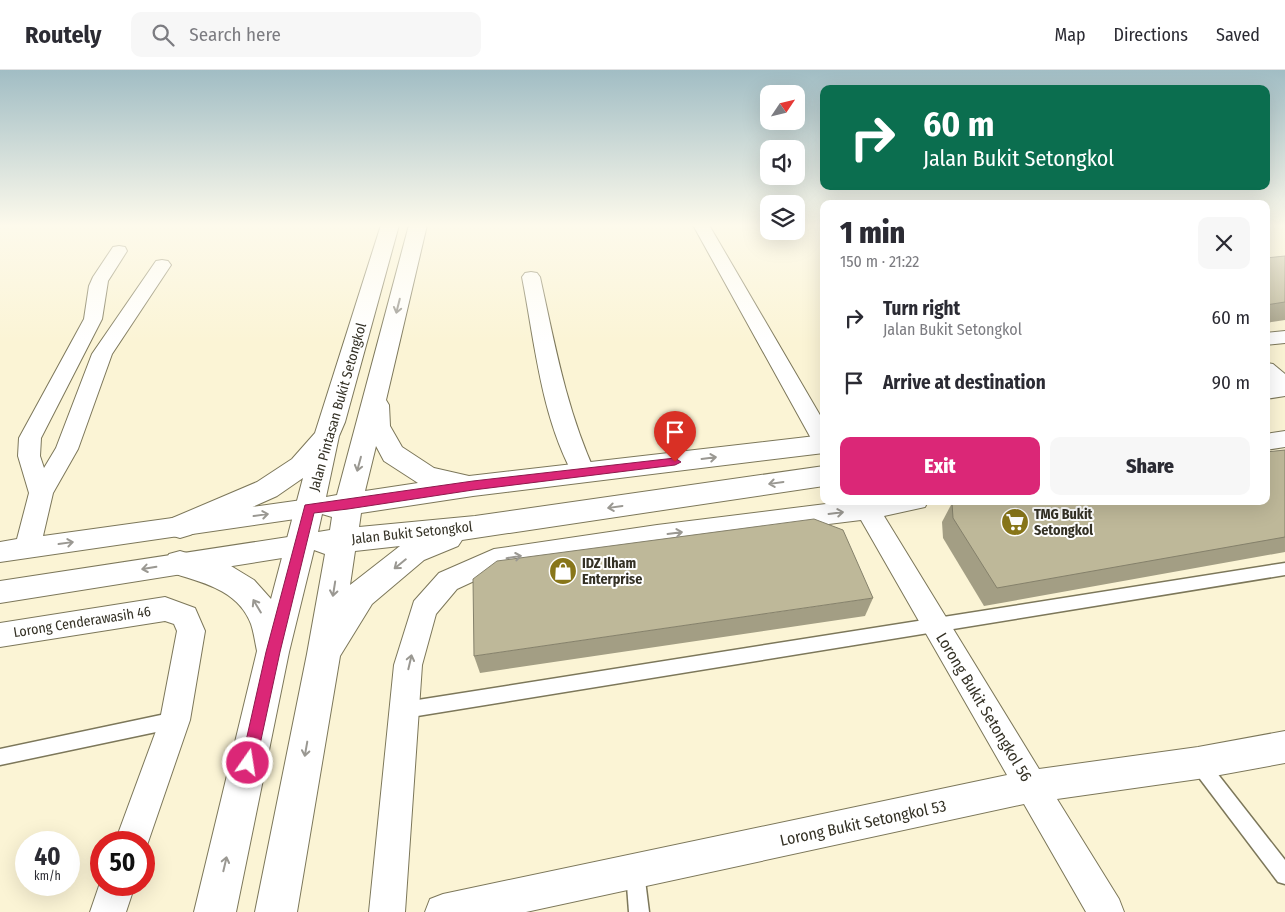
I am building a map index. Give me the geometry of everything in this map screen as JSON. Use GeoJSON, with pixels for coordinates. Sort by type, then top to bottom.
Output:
{"type":"FeatureCollection","features":[{"type":"Feature","properties":{"kind":"main road","name":"Jalan Pintasan Bukit Setongkol"},"geometry":{"type":"LineString","coordinates":[[215,912],[273,652],[301,545],[326,436],[332,422],[378,264]]}},
{"type":"Feature","properties":{"kind":"main road"},"geometry":{"type":"LineString","coordinates":[[276,912],[324,654],[348,505],[377,396],[409,264]]}},
{"type":"Feature","properties":{"kind":"main road"},"geometry":{"type":"LineString","coordinates":[[1270,390],[1285,388]]}},
{"type":"Feature","properties":{"kind":"main road"},"geometry":{"type":"LineString","coordinates":[[377,396],[377,426],[393,454],[427,476],[473,486]]}},
{"type":"Feature","properties":{"kind":"main road"},"geometry":{"type":"LineString","coordinates":[[180,527],[267,490],[301,466],[326,436]]}},
{"type":"Feature","properties":{"kind":"main road"},"geometry":{"type":"LineString","coordinates":[[309,508],[348,505],[473,486],[820,443]]}},
{"type":"Feature","properties":{"kind":"main road","name":"Jalan Bukit Setongkol"},"geometry":{"type":"LineString","coordinates":[[301,545],[475,527],[820,477]]}},
{"type":"Feature","properties":{"kind":"main road"},"geometry":{"type":"LineString","coordinates":[[324,654],[361,595],[414,552],[475,527]]}},
{"type":"Feature","properties":{"kind":"main road"},"geometry":{"type":"LineString","coordinates":[[180,562],[210,569],[234,582],[254,600],[267,623],[273,652]]}},
{"type":"Feature","properties":{"kind":"street"},"geometry":{"type":"LineString","coordinates":[[41,493],[29,456],[30,438],[93,319],[98,301],[98,286],[110,264]]}},
{"type":"Feature","properties":{"kind":"street"},"geometry":{"type":"LineString","coordinates":[[723,264],[820,436]]}},
{"type":"Feature","properties":{"kind":"street"},"geometry":{"type":"LineString","coordinates":[[27,548],[41,493],[66,449],[102,354],[128,313],[162,266]]}},
{"type":"Feature","properties":{"kind":"street"},"geometry":{"type":"LineString","coordinates":[[531,276],[555,395],[582,472]]}},
{"type":"Feature","properties":{"kind":"street"},"geometry":{"type":"LineString","coordinates":[[1270,339],[1285,337]]}},
{"type":"Feature","properties":{"kind":"street"},"geometry":{"type":"LineString","coordinates":[[1270,372],[1285,384]]}},
{"type":"Feature","properties":{"kind":"street"},"geometry":{"type":"LineString","coordinates":[[387,912],[408,665],[424,609],[448,581],[494,560],[864,505]]}},
{"type":"Feature","properties":{"kind":"street","name":"Lorong Bukit Setongkol 56"},"geometry":{"type":"LineString","coordinates":[[864,505],[1106,912]]}},
{"type":"Feature","properties":{"kind":"street"},"geometry":{"type":"LineString","coordinates":[[0,552],[309,508]]}},
{"type":"Feature","properties":{"kind":"street","name":"Jalan Bukit Setongkol"},"geometry":{"type":"LineString","coordinates":[[0,592],[180,562],[301,545]]}},
{"type":"Feature","properties":{"kind":"street","name":"Lorong Cenderawasih 46"},"geometry":{"type":"LineString","coordinates":[[0,635],[165,609],[185,616],[191,631],[175,720]]}},
{"type":"Feature","properties":{"kind":"street"},"geometry":{"type":"LineString","coordinates":[[136,831],[175,720]]}},
{"type":"Feature","properties":{"kind":"street","name":"Lorong Bukit Setongkol 53"},"geometry":{"type":"LineString","coordinates":[[443,912],[1032,786],[1198,763],[1285,747]]}},
{"type":"Feature","properties":{"kind":"street"},"geometry":{"type":"LineString","coordinates":[[108,912],[113,896]]}},
{"type":"Feature","properties":{"kind":"lane"},"geometry":{"type":"LineString","coordinates":[[404,710],[1285,569]]}},
{"type":"Feature","properties":{"kind":"lane"},"geometry":{"type":"LineString","coordinates":[[0,756],[175,720]]}},
{"type":"Feature","properties":{"kind":"lane"},"geometry":{"type":"LineString","coordinates":[[1198,763],[1285,875]]}},
{"type":"Feature","properties":{"kind":"lane"},"geometry":{"type":"LineString","coordinates":[[635,872],[639,912]]}},
{"type":"Feature","properties":{"kind":"building"},"geometry":{"type":"Polygon","coordinates":[[[1270,264],[1285,264],[1285,302],[1270,304],[1270,264]]]}},
{"type":"Feature","properties":{"kind":"building"},"geometry":{"type":"Polygon","coordinates":[[[1285,450],[1285,537],[997,588],[953,518],[952,505],[1270,505],[1270,452],[1285,450]]]}},
{"type":"Feature","properties":{"kind":"building"},"geometry":{"type":"Polygon","coordinates":[[[814,519],[843,530],[873,598],[474,656],[473,579],[497,561],[814,519]]]}},
{"type":"Feature","properties":{"kind":"place","name":"TMG Bukit Setongkol"},"geometry":{"type":"Point","coordinates":[1015,522]}},
{"type":"Feature","properties":{"kind":"place","name":"IDZ Ilham Enterprise"},"geometry":{"type":"Point","coordinates":[563,571]}},
{"type":"Feature","properties":{"kind":"route"},"geometry":{"type":"LineString","coordinates":[[248,763],[273,652],[309,508],[348,505],[473,486],[675,462]]}}]}
